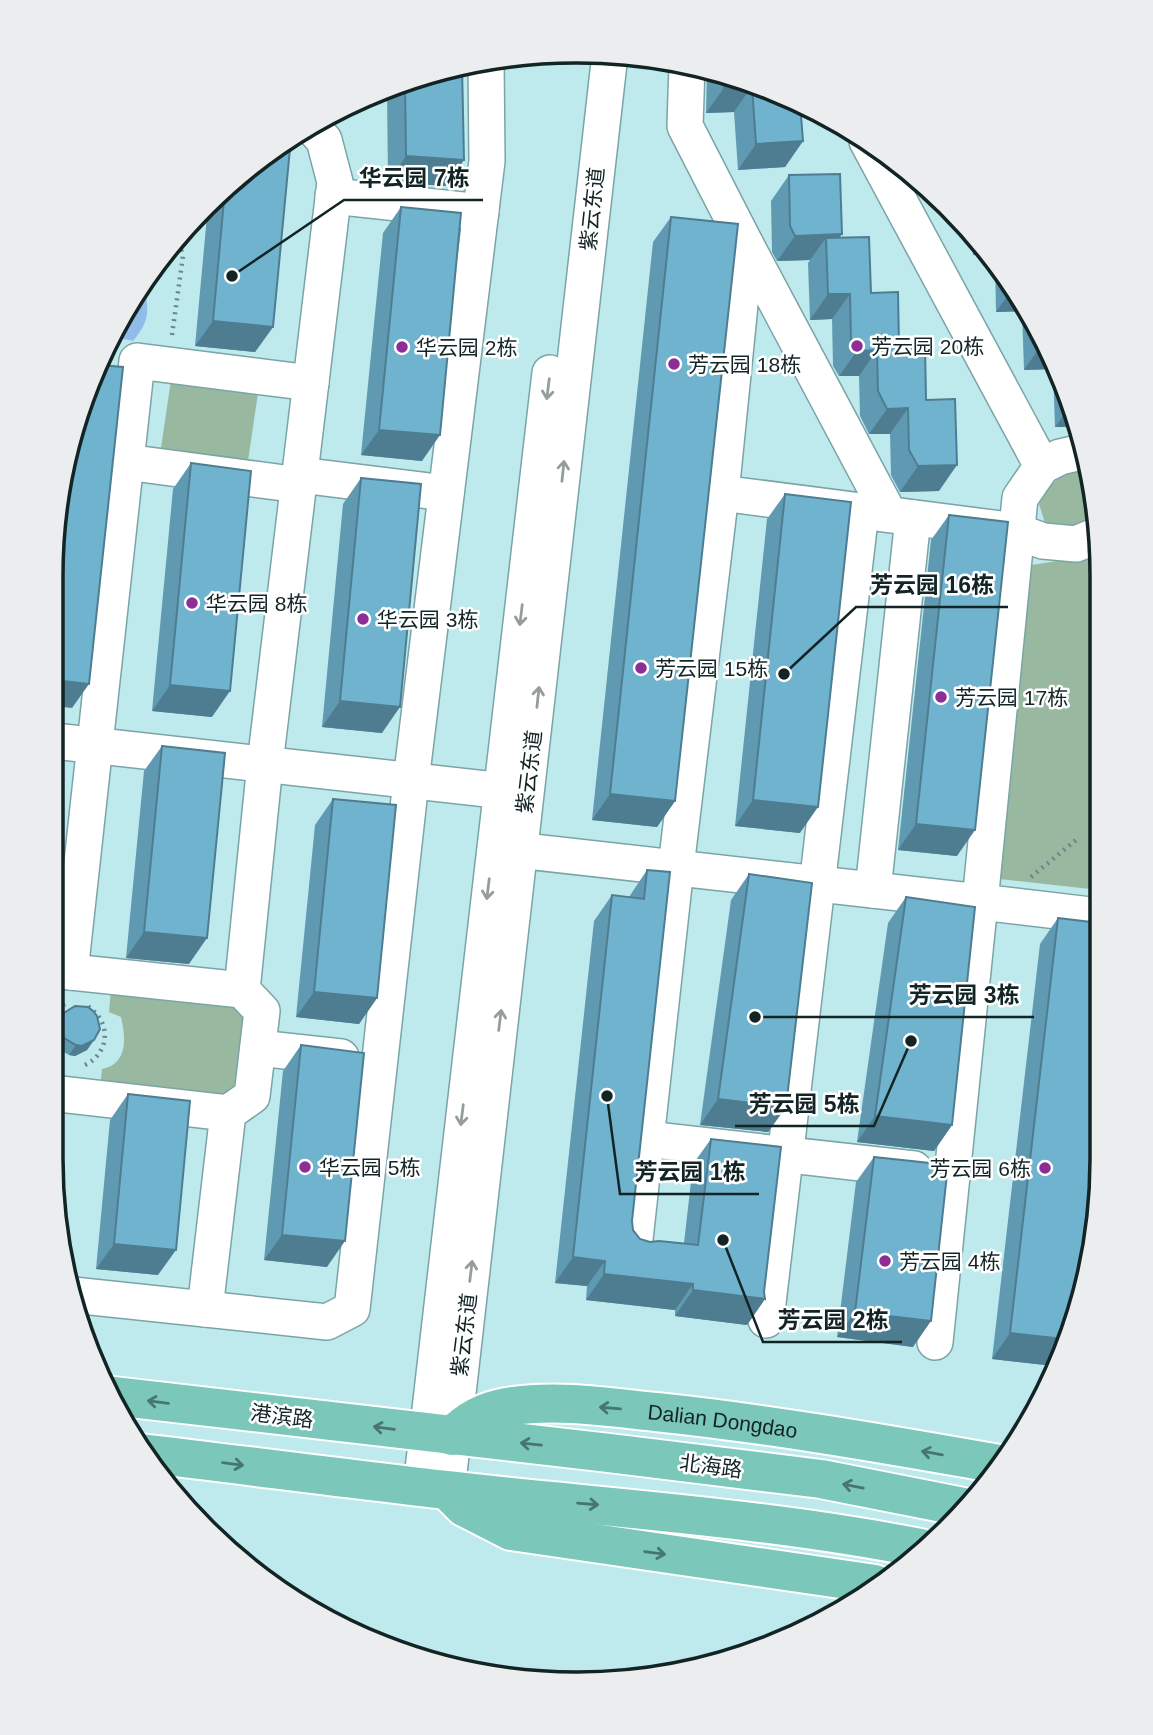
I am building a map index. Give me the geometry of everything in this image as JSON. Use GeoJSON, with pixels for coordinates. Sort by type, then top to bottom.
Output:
{"type":"FeatureCollection","features":[{"type":"Feature","properties":{"kind":"main road","name":"港滨路"},"geometry":{"type":"LineString","coordinates":[[122,1397],[439,1434]]}},
{"type":"Feature","properties":{"kind":"main road","name":"Dalian Dongdao"},"geometry":{"type":"LineString","coordinates":[[439,1434],[481,1414],[507,1407],[554,1404],[722,1419],[990,1463]]}},
{"type":"Feature","properties":{"kind":"main road","name":"北海路"},"geometry":{"type":"LineString","coordinates":[[439,1434],[821,1479],[955,1505]]}},
{"type":"Feature","properties":{"kind":"main road"},"geometry":{"type":"LineString","coordinates":[[158,1455],[434,1488],[688,1513],[828,1531],[913,1547]]}},
{"type":"Feature","properties":{"kind":"main road"},"geometry":{"type":"LineString","coordinates":[[434,1488],[511,1531],[865,1583]]}},
{"type":"Feature","properties":{"kind":"street","name":"紫云东道"},"geometry":{"type":"LineString","coordinates":[[514,792],[587,63]]}},
{"type":"Feature","properties":{"kind":"street","name":"紫云东道"},"geometry":{"type":"LineString","coordinates":[[434,1488],[506,849],[609,64]]}},
{"type":"Feature","properties":{"kind":"street"},"geometry":{"type":"LineString","coordinates":[[81,1296],[327,1322],[352,1309],[411,781],[487,161],[486,71]]}},
{"type":"Feature","properties":{"kind":"street"},"geometry":{"type":"LineString","coordinates":[[687,75],[685,126],[888,514],[873,890]]}},
{"type":"Feature","properties":{"kind":"street"},"geometry":{"type":"LineString","coordinates":[[242,990],[265,764],[335,182],[324,140],[318,133]]}},
{"type":"Feature","properties":{"kind":"street"},"geometry":{"type":"LineString","coordinates":[[878,161],[1042,466]]}},
{"type":"Feature","properties":{"kind":"street"},"geometry":{"type":"LineString","coordinates":[[333,195],[481,212]]}},
{"type":"Feature","properties":{"kind":"street"},"geometry":{"type":"LineString","coordinates":[[634,1248],[721,493],[746,244]]}},
{"type":"Feature","properties":{"kind":"street"},"geometry":{"type":"LineString","coordinates":[[63,958],[95,745],[136,361],[311,383]]}},
{"type":"Feature","properties":{"kind":"street"},"geometry":{"type":"LineString","coordinates":[[935,1342],[1020,498],[1042,466],[1075,454]]}},
{"type":"Feature","properties":{"kind":"street"},"geometry":{"type":"LineString","coordinates":[[126,462],[446,493]]}},
{"type":"Feature","properties":{"kind":"street"},"geometry":{"type":"LineString","coordinates":[[721,493],[1016,531],[1042,541],[1076,544],[1089,539]]}},
{"type":"Feature","properties":{"kind":"street"},"geometry":{"type":"LineString","coordinates":[[766,1320],[819,883],[888,514]]}},
{"type":"Feature","properties":{"kind":"street"},"geometry":{"type":"LineString","coordinates":[[63,742],[514,792]]}},
{"type":"Feature","properties":{"kind":"street"},"geometry":{"type":"LineString","coordinates":[[506,849],[1090,915]]}},
{"type":"Feature","properties":{"kind":"street"},"geometry":{"type":"LineString","coordinates":[[63,971],[242,990],[262,1011],[252,1097],[228,1112],[63,1099]]}},
{"type":"Feature","properties":{"kind":"street"},"geometry":{"type":"LineString","coordinates":[[258,1048],[379,1062]]}},
{"type":"Feature","properties":{"kind":"street"},"geometry":{"type":"LineString","coordinates":[[205,1309],[228,1112]]}},
{"type":"Feature","properties":{"kind":"street"},"geometry":{"type":"LineString","coordinates":[[646,1139],[953,1173]]}},
{"type":"Feature","properties":{"kind":"path"},"geometry":{"type":"LineString","coordinates":[[168,365],[183,256],[181,249]]}},
{"type":"Feature","properties":{"kind":"path"},"geometry":{"type":"LineString","coordinates":[[1024,882],[1076,840]]}},
{"type":"Feature","properties":{"kind":"path"},"geometry":{"type":"LineString","coordinates":[[63,1005],[75,1003],[95,1011],[105,1029],[103,1049],[88,1064],[78,1067]]}},
{"type":"Feature","properties":{"kind":"green space"},"geometry":{"type":"Polygon","coordinates":[[[171,380],[258,393],[248,461],[161,448],[171,380]]]}},
{"type":"Feature","properties":{"kind":"green space"},"geometry":{"type":"Polygon","coordinates":[[[1079,470],[1087,523],[1064,530],[1045,523],[1039,504],[1058,478],[1079,470]]]}},
{"type":"Feature","properties":{"kind":"green space"},"geometry":{"type":"Polygon","coordinates":[[[1089,554],[1090,889],[999,879],[1031,565],[1089,554]]]}},
{"type":"Feature","properties":{"kind":"green space"},"geometry":{"type":"Polygon","coordinates":[[[111,990],[236,1005],[247,1020],[240,1087],[223,1100],[100,1090],[102,1069],[117,1062],[124,1041],[121,1017],[109,1012],[111,990]]]}},
{"type":"Feature","properties":{"kind":"water"},"geometry":{"type":"Polygon","coordinates":[[[146,298],[145,322],[133,341],[122,339],[146,298]]]}},
{"type":"Feature","properties":{"kind":"building"},"geometry":{"type":"Polygon","coordinates":[[[462,76],[464,160],[406,156],[405,92],[462,76]]]}},
{"type":"Feature","properties":{"kind":"building"},"geometry":{"type":"Polygon","coordinates":[[[753,94],[801,115],[803,141],[756,144],[753,94]]]}},
{"type":"Feature","properties":{"kind":"building"},"geometry":{"type":"Polygon","coordinates":[[[290,151],[273,327],[213,321],[224,203],[290,151]]]}},
{"type":"Feature","properties":{"kind":"building"},"geometry":{"type":"Polygon","coordinates":[[[840,174],[842,234],[795,236],[790,226],[789,175],[840,174]]]}},
{"type":"Feature","properties":{"kind":"building","name":"华云园 2栋"},"geometry":{"type":"Polygon","coordinates":[[[401,207],[461,213],[440,435],[379,430],[401,207]]]}},
{"type":"Feature","properties":{"kind":"building"},"geometry":{"type":"Polygon","coordinates":[[[671,217],[738,224],[675,801],[610,794],[671,217]]]}},
{"type":"Feature","properties":{"kind":"building"},"geometry":{"type":"Polygon","coordinates":[[[869,237],[871,293],[898,292],[899,347],[925,346],[926,400],[955,399],[957,465],[918,466],[909,450],[908,408],[887,409],[878,391],[877,350],[857,351],[851,340],[850,294],[828,294],[826,238],[869,237]]]}},
{"type":"Feature","properties":{"kind":"building"},"geometry":{"type":"Polygon","coordinates":[[[108,366],[123,367],[89,684],[63,681],[63,576],[67,509],[80,444],[102,380],[108,366]]]}},
{"type":"Feature","properties":{"kind":"building","name":"华云园 8栋"},"geometry":{"type":"Polygon","coordinates":[[[191,463],[251,471],[230,691],[170,685],[191,463]]]}},
{"type":"Feature","properties":{"kind":"building","name":"华云园 3栋"},"geometry":{"type":"Polygon","coordinates":[[[361,478],[421,484],[400,707],[340,701],[361,478]]]}},
{"type":"Feature","properties":{"kind":"building"},"geometry":{"type":"Polygon","coordinates":[[[785,494],[851,502],[818,807],[753,800],[785,494]]]}},
{"type":"Feature","properties":{"kind":"building","name":"芳云园 17栋"},"geometry":{"type":"Polygon","coordinates":[[[949,515],[1008,522],[975,830],[916,824],[949,515]]]}},
{"type":"Feature","properties":{"kind":"building"},"geometry":{"type":"Polygon","coordinates":[[[162,746],[225,753],[207,938],[144,932],[162,746]]]}},
{"type":"Feature","properties":{"kind":"building"},"geometry":{"type":"Polygon","coordinates":[[[333,799],[396,805],[377,998],[314,992],[333,799]]]}},
{"type":"Feature","properties":{"kind":"building"},"geometry":{"type":"Polygon","coordinates":[[[647,870],[670,872],[633,1230],[640,1239],[650,1242],[698,1245],[711,1139],[781,1147],[765,1299],[693,1290],[693,1284],[604,1274],[605,1261],[573,1257],[612,895],[644,899],[647,870]]]}},
{"type":"Feature","properties":{"kind":"building"},"geometry":{"type":"Polygon","coordinates":[[[749,874],[812,883],[786,1107],[718,1099],[749,874]]]}},
{"type":"Feature","properties":{"kind":"building"},"geometry":{"type":"Polygon","coordinates":[[[906,897],[975,907],[952,1125],[875,1116],[906,897]]]}},
{"type":"Feature","properties":{"kind":"building","name":"芳云园 6栋"},"geometry":{"type":"Polygon","coordinates":[[[1058,918],[1090,922],[1089,1190],[1080,1259],[1057,1338],[1010,1333],[1058,918]]]}},
{"type":"Feature","properties":{"kind":"building"},"geometry":{"type":"Polygon","coordinates":[[[75,1006],[88,1007],[93,1011],[100,1029],[94,1040],[82,1046],[64,1038],[64,1013],[75,1006]]]}},
{"type":"Feature","properties":{"kind":"building","name":"华云园 5栋"},"geometry":{"type":"Polygon","coordinates":[[[301,1045],[364,1053],[345,1241],[282,1235],[301,1045]]]}},
{"type":"Feature","properties":{"kind":"building"},"geometry":{"type":"Polygon","coordinates":[[[128,1094],[190,1101],[176,1250],[114,1244],[128,1094]]]}},
{"type":"Feature","properties":{"kind":"building","name":"芳云园 4栋"},"geometry":{"type":"Polygon","coordinates":[[[874,1157],[948,1165],[931,1321],[855,1312],[874,1157]]]}},
{"type":"Feature","properties":{"kind":"place","name":"华云园 7栋"},"geometry":{"type":"Point","coordinates":[232,276]}},
{"type":"Feature","properties":{"kind":"place","name":"芳云园 20栋"},"geometry":{"type":"Point","coordinates":[857,346]}},
{"type":"Feature","properties":{"kind":"place","name":"华云园 2栋"},"geometry":{"type":"Point","coordinates":[402,347]}},
{"type":"Feature","properties":{"kind":"place","name":"芳云园 18栋"},"geometry":{"type":"Point","coordinates":[674,364]}},
{"type":"Feature","properties":{"kind":"place","name":"华云园 8栋"},"geometry":{"type":"Point","coordinates":[192,603]}},
{"type":"Feature","properties":{"kind":"place","name":"华云园 3栋"},"geometry":{"type":"Point","coordinates":[363,619]}},
{"type":"Feature","properties":{"kind":"place","name":"芳云园 15栋"},"geometry":{"type":"Point","coordinates":[641,668]}},
{"type":"Feature","properties":{"kind":"place","name":"芳云园 16栋"},"geometry":{"type":"Point","coordinates":[784,674]}},
{"type":"Feature","properties":{"kind":"place","name":"芳云园 17栋"},"geometry":{"type":"Point","coordinates":[941,697]}},
{"type":"Feature","properties":{"kind":"place","name":"芳云园 3栋"},"geometry":{"type":"Point","coordinates":[755,1017]}},
{"type":"Feature","properties":{"kind":"place","name":"芳云园 5栋"},"geometry":{"type":"Point","coordinates":[911,1041]}},
{"type":"Feature","properties":{"kind":"place","name":"芳云园 1栋"},"geometry":{"type":"Point","coordinates":[607,1096]}},
{"type":"Feature","properties":{"kind":"place","name":"华云园 5栋"},"geometry":{"type":"Point","coordinates":[305,1167]}},
{"type":"Feature","properties":{"kind":"place","name":"芳云园 6栋"},"geometry":{"type":"Point","coordinates":[1045,1168]}},
{"type":"Feature","properties":{"kind":"place","name":"芳云园 2栋"},"geometry":{"type":"Point","coordinates":[723,1240]}},
{"type":"Feature","properties":{"kind":"place","name":"芳云园 4栋"},"geometry":{"type":"Point","coordinates":[885,1261]}}]}
